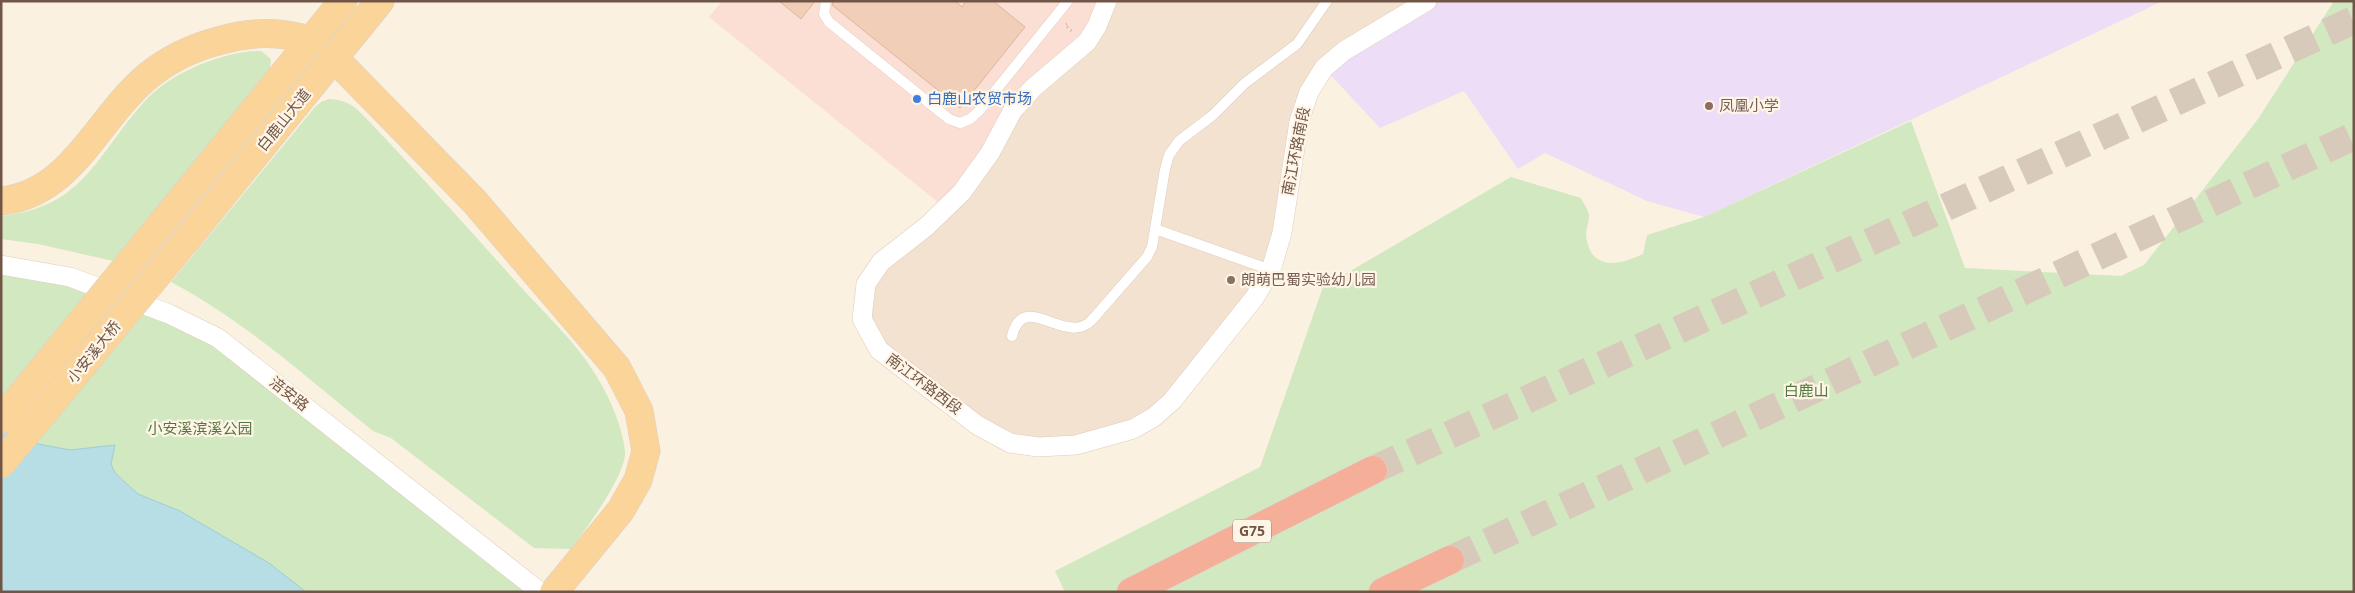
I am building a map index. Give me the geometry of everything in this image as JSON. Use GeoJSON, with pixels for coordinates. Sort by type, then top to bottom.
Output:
{"type":"FeatureCollection","features":[{"type":"Feature","properties":{"kind":"highway","name":"G75"},"geometry":{"type":"LineString","coordinates":[[1131,592],[1373,470]]}},
{"type":"Feature","properties":{"kind":"highway"},"geometry":{"type":"LineString","coordinates":[[1383,592],[1450,560]]}},
{"type":"Feature","properties":{"kind":"main road","name":"白鹿山大道"},"geometry":{"type":"LineString","coordinates":[[163,222],[344,1]]}},
{"type":"Feature","properties":{"kind":"main road","name":"白鹿山大道"},"geometry":{"type":"LineString","coordinates":[[187,239],[335,59],[380,1]]}},
{"type":"Feature","properties":{"kind":"main road"},"geometry":{"type":"LineString","coordinates":[[1,201],[27,194],[61,175],[81,154],[131,92],[170,60],[193,49],[242,34],[274,33],[296,36],[311,41]]}},
{"type":"Feature","properties":{"kind":"main road"},"geometry":{"type":"LineString","coordinates":[[335,59],[487,216],[618,368],[639,410],[646,451],[638,480],[621,510],[554,592]]}},
{"type":"Feature","properties":{"kind":"main road","name":"小安溪大桥"},"geometry":{"type":"LineString","coordinates":[[1,420],[163,222]]}},
{"type":"Feature","properties":{"kind":"main road","name":"小安溪大桥"},"geometry":{"type":"LineString","coordinates":[[1,464],[187,239]]}},
{"type":"Feature","properties":{"kind":"street","name":"南江环路西段"},"geometry":{"type":"LineString","coordinates":[[1107,1],[1097,26],[1087,42],[1033,88],[1013,110],[990,154],[962,192],[926,226],[881,262],[866,284],[862,319],[879,350],[977,425],[1010,443],[1038,447],[1076,446],[1133,429],[1154,418],[1172,401],[1255,297],[1271,270]]}},
{"type":"Feature","properties":{"kind":"street","name":"南江环路南段"},"geometry":{"type":"LineString","coordinates":[[1271,270],[1282,233],[1299,122],[1309,92],[1324,68],[1344,51],[1428,1]]}},
{"type":"Feature","properties":{"kind":"street","name":"涪安路"},"geometry":{"type":"LineString","coordinates":[[1,265],[70,277],[169,314],[218,338],[540,592]]}},
{"type":"Feature","properties":{"kind":"lane"},"geometry":{"type":"LineString","coordinates":[[826,1],[824,14],[830,22],[949,119],[960,124],[970,119],[979,111],[1067,2]]}},
{"type":"Feature","properties":{"kind":"lane"},"geometry":{"type":"LineString","coordinates":[[1012,336],[1019,320],[1026,316],[1073,329],[1085,327],[1147,257],[1152,247],[1165,169],[1170,155],[1179,142],[1228,102],[1245,83],[1297,44],[1327,1]]}},
{"type":"Feature","properties":{"kind":"lane"},"geometry":{"type":"LineString","coordinates":[[1155,229],[1271,270]]}},
{"type":"Feature","properties":{"kind":"path"},"geometry":{"type":"LineString","coordinates":[[1067,2],[1077,11],[1065,25],[1087,42]]}},
{"type":"Feature","properties":{"kind":"shaded area","name":"白鹿山农贸市场"},"geometry":{"type":"Polygon","coordinates":[[[722,1],[1107,1],[1097,26],[1033,88],[945,208],[709,17],[722,1]]]}},
{"type":"Feature","properties":{"kind":"shaded area"},"geometry":{"type":"Polygon","coordinates":[[[1107,1],[1427,1],[1344,51],[1309,92],[1271,270],[1172,401],[1076,445],[1010,443],[879,350],[862,319],[866,284],[927,226],[1107,1]]]}},
{"type":"Feature","properties":{"kind":"shaded area","name":"凤凰小学"},"geometry":{"type":"Polygon","coordinates":[[[1427,1],[2163,1],[1704,217],[1647,201],[1545,153],[1518,169],[1464,91],[1380,128],[1324,68],[1427,1]]]}},
{"type":"Feature","properties":{"kind":"green space","name":"白鹿山"},"geometry":{"type":"Polygon","coordinates":[[[2334,1],[2354,1],[2354,592],[1065,592],[1055,571],[1260,467],[1323,287],[1511,177],[1581,198],[1589,214],[1586,235],[1593,255],[1607,263],[1615,263],[1643,254],[1647,235],[1704,217],[1911,121],[1965,268],[2121,276],[2144,265],[2258,119],[2334,1]]]}},
{"type":"Feature","properties":{"kind":"green space"},"geometry":{"type":"Polygon","coordinates":[[[252,51],[261,51],[271,59],[270,69],[113,261],[38,244],[1,239],[1,216],[29,211],[51,202],[70,190],[99,160],[144,102],[166,83],[208,62],[252,51]]]}},
{"type":"Feature","properties":{"kind":"green space"},"geometry":{"type":"Polygon","coordinates":[[[329,99],[350,104],[361,113],[441,198],[580,352],[602,385],[615,412],[621,432],[625,451],[624,461],[604,501],[571,549],[534,548],[391,438],[373,431],[300,371],[225,314],[171,282],[315,107],[329,99]]]}},
{"type":"Feature","properties":{"kind":"green space","name":"小安溪滨溪公园"},"geometry":{"type":"Polygon","coordinates":[[[1,265],[70,277],[218,338],[540,592],[306,592],[269,563],[180,511],[138,494],[115,473],[111,464],[115,446],[70,450],[38,444],[1,421],[1,265]]]}},
{"type":"Feature","properties":{"kind":"water"},"geometry":{"type":"Polygon","coordinates":[[[1,421],[38,444],[70,450],[115,445],[111,464],[115,473],[138,494],[180,511],[269,563],[306,592],[1,592],[1,421]]]}},
{"type":"Feature","properties":{"kind":"building"},"geometry":{"type":"Polygon","coordinates":[[[779,1],[815,1],[801,19],[779,1]]]}},
{"type":"Feature","properties":{"kind":"building"},"geometry":{"type":"Polygon","coordinates":[[[833,1],[955,1],[962,7],[966,1],[993,1],[1025,27],[960,108],[832,5],[833,1]]]}},
{"type":"Feature","properties":{"kind":"tunnel"},"geometry":{"type":"LineString","coordinates":[[1373,470],[2354,20]]}},
{"type":"Feature","properties":{"kind":"tunnel"},"geometry":{"type":"LineString","coordinates":[[1450,560],[2354,136]]}},
{"type":"Feature","properties":{"kind":"place","name":"白鹿山农贸市场"},"geometry":{"type":"Point","coordinates":[917,99]}},
{"type":"Feature","properties":{"kind":"place","name":"凤凰小学"},"geometry":{"type":"Point","coordinates":[1709,106]}},
{"type":"Feature","properties":{"kind":"place","name":"朗萌巴蜀实验幼儿园"},"geometry":{"type":"Point","coordinates":[1231,280]}}]}
